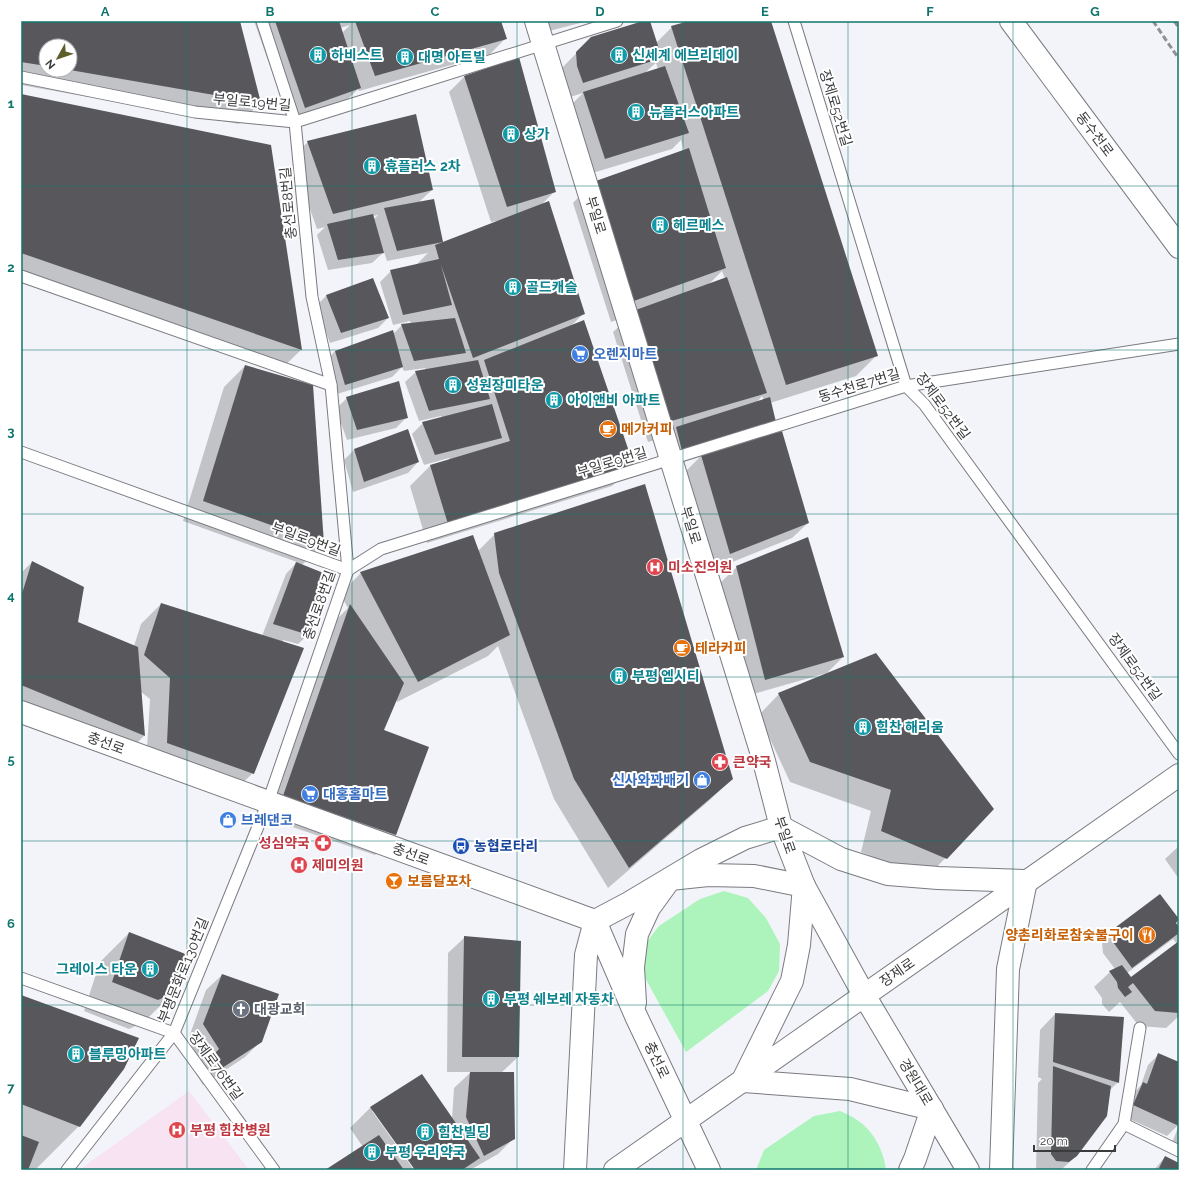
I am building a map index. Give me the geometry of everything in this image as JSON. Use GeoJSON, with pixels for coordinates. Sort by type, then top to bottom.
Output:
{"type":"FeatureCollection","features":[{"type":"Feature","properties":{"kind":"street","name":"부일로"},"geometry":{"type":"LineString","coordinates":[[536,21],[764,761],[781,827],[804,886],[864,995]]}},
{"type":"Feature","properties":{"kind":"street","name":"동수천로"},"geometry":{"type":"LineString","coordinates":[[1011,21],[1179,246]]}},
{"type":"Feature","properties":{"kind":"street","name":"충선로"},"geometry":{"type":"LineString","coordinates":[[21,712],[595,921],[636,1016],[709,1170]]}},
{"type":"Feature","properties":{"kind":"street","name":"장제로"},"geometry":{"type":"LineString","coordinates":[[615,1170],[1179,775]]}},
{"type":"Feature","properties":{"kind":"street"},"geometry":{"type":"LineString","coordinates":[[575,1170],[586,956],[595,921],[629,903],[701,860],[745,838],[781,827],[840,859],[888,874],[938,878],[1026,881],[1008,969],[1001,1170]]}},
{"type":"Feature","properties":{"kind":"street"},"geometry":{"type":"LineString","coordinates":[[636,1016],[633,967],[637,934],[649,908],[670,879],[708,875],[754,876],[804,886],[799,945],[792,980],[743,1081],[850,1089],[932,1109],[910,1170]]}},
{"type":"Feature","properties":{"kind":"street","name":"경원대로"},"geometry":{"type":"LineString","coordinates":[[864,995],[968,1170]]}},
{"type":"Feature","properties":{"kind":"lane","name":"충선로8번길"},"geometry":{"type":"LineString","coordinates":[[262,21],[295,122],[312,297],[331,385],[348,570],[268,802]]}},
{"type":"Feature","properties":{"kind":"lane"},"geometry":{"type":"LineString","coordinates":[[543,44],[617,21]]}},
{"type":"Feature","properties":{"kind":"lane","name":"장제로52번길"},"geometry":{"type":"LineString","coordinates":[[794,21],[906,386],[924,404],[1179,754]]}},
{"type":"Feature","properties":{"kind":"lane","name":"부일로19번길"},"geometry":{"type":"LineString","coordinates":[[21,77],[195,112],[295,122],[543,44]]}},
{"type":"Feature","properties":{"kind":"lane"},"geometry":{"type":"LineString","coordinates":[[21,276],[331,385]]}},
{"type":"Feature","properties":{"kind":"lane","name":"동수천로7번길"},"geometry":{"type":"LineString","coordinates":[[671,459],[906,386],[1179,344]]}},
{"type":"Feature","properties":{"kind":"lane","name":"부일로9번길"},"geometry":{"type":"LineString","coordinates":[[21,452],[348,570],[381,549],[671,459]]}},
{"type":"Feature","properties":{"kind":"lane","name":"부평문화로130번길"},"geometry":{"type":"LineString","coordinates":[[67,1170],[174,1033],[268,802]]}},
{"type":"Feature","properties":{"kind":"lane","name":"장제로76번길"},"geometry":{"type":"LineString","coordinates":[[21,978],[174,1033],[274,1170]]}},
{"type":"Feature","properties":{"kind":"lane"},"geometry":{"type":"LineString","coordinates":[[1092,1170],[1124,1124],[1140,1028]]}},
{"type":"Feature","properties":{"kind":"lane"},"geometry":{"type":"LineString","coordinates":[[1124,1124],[1179,1151]]}},
{"type":"Feature","properties":{"kind":"shaded area","name":"부평 힘찬병원"},"geometry":{"type":"Polygon","coordinates":[[[189,1091],[249,1170],[79,1170],[189,1091]]]}},
{"type":"Feature","properties":{"kind":"green space"},"geometry":{"type":"Polygon","coordinates":[[[724,891],[748,898],[766,918],[780,944],[779,971],[768,991],[686,1052],[644,976],[646,943],[659,926],[700,899],[724,891]]]}},
{"type":"Feature","properties":{"kind":"green space"},"geometry":{"type":"Polygon","coordinates":[[[840,1111],[863,1124],[873,1135],[883,1156],[886,1170],[756,1170],[764,1150],[814,1116],[840,1111]]]}},
{"type":"Feature","properties":{"kind":"building"},"geometry":{"type":"Polygon","coordinates":[[[21,21],[240,21],[261,103],[78,71],[78,38],[38,38],[38,65],[21,62],[21,21]]]}},
{"type":"Feature","properties":{"kind":"building","name":"하비스트"},"geometry":{"type":"Polygon","coordinates":[[[275,21],[339,21],[361,88],[305,108],[275,21]]]}},
{"type":"Feature","properties":{"kind":"building","name":"대명 아트빌"},"geometry":{"type":"Polygon","coordinates":[[[355,21],[501,21],[507,39],[375,76],[355,21]]]}},
{"type":"Feature","properties":{"kind":"building","name":"신세계 에브리데이"},"geometry":{"type":"Polygon","coordinates":[[[643,21],[650,21],[662,58],[583,83],[577,66],[576,52],[591,37],[643,21]]]}},
{"type":"Feature","properties":{"kind":"building"},"geometry":{"type":"Polygon","coordinates":[[[689,21],[771,21],[878,356],[786,385],[671,26],[689,21]]]}},
{"type":"Feature","properties":{"kind":"building","name":"상가"},"geometry":{"type":"Polygon","coordinates":[[[519,57],[556,192],[507,207],[464,76],[519,57]]]}},
{"type":"Feature","properties":{"kind":"building","name":"뉴플러스아파트"},"geometry":{"type":"Polygon","coordinates":[[[665,66],[689,133],[605,159],[583,92],[665,66]]]}},
{"type":"Feature","properties":{"kind":"building"},"geometry":{"type":"Polygon","coordinates":[[[21,94],[271,145],[302,350],[21,253],[21,94]]]}},
{"type":"Feature","properties":{"kind":"building","name":"휴플러스 2차"},"geometry":{"type":"Polygon","coordinates":[[[416,114],[433,190],[333,214],[307,141],[416,114]]]}},
{"type":"Feature","properties":{"kind":"building","name":"헤르메스"},"geometry":{"type":"Polygon","coordinates":[[[689,148],[726,268],[631,302],[593,182],[689,148]]]}},
{"type":"Feature","properties":{"kind":"building"},"geometry":{"type":"Polygon","coordinates":[[[434,199],[443,242],[397,251],[384,208],[434,199]]]}},
{"type":"Feature","properties":{"kind":"building","name":"골드캐슬"},"geometry":{"type":"Polygon","coordinates":[[[549,201],[585,314],[473,358],[441,265],[452,305],[403,315],[390,270],[439,259],[435,245],[549,201]]]}},
{"type":"Feature","properties":{"kind":"building"},"geometry":{"type":"Polygon","coordinates":[[[373,214],[384,253],[338,260],[327,224],[373,214]]]}},
{"type":"Feature","properties":{"kind":"building"},"geometry":{"type":"Polygon","coordinates":[[[727,277],[767,393],[668,422],[633,311],[727,277]]]}},
{"type":"Feature","properties":{"kind":"building"},"geometry":{"type":"Polygon","coordinates":[[[373,278],[389,318],[341,333],[326,295],[373,278]]]}},
{"type":"Feature","properties":{"kind":"building","name":"성원장미타운"},"geometry":{"type":"Polygon","coordinates":[[[455,318],[466,353],[414,361],[401,324],[455,318]]]}},
{"type":"Feature","properties":{"kind":"building","name":"아이앤비 아파트"},"geometry":{"type":"Polygon","coordinates":[[[584,320],[634,466],[448,524],[430,465],[510,441],[484,360],[584,320]]]}},
{"type":"Feature","properties":{"kind":"building"},"geometry":{"type":"Polygon","coordinates":[[[393,330],[403,367],[345,385],[335,351],[393,330]]]}},
{"type":"Feature","properties":{"kind":"building","name":"성원장미타운"},"geometry":{"type":"Polygon","coordinates":[[[478,360],[490,399],[429,411],[415,371],[478,360]]]}},
{"type":"Feature","properties":{"kind":"building"},"geometry":{"type":"Polygon","coordinates":[[[245,365],[313,385],[324,544],[203,501],[245,365]]]}},
{"type":"Feature","properties":{"kind":"building"},"geometry":{"type":"Polygon","coordinates":[[[399,381],[408,418],[357,430],[346,397],[399,381]]]}},
{"type":"Feature","properties":{"kind":"building"},"geometry":{"type":"Polygon","coordinates":[[[770,397],[776,422],[683,455],[676,427],[770,397]]]}},
{"type":"Feature","properties":{"kind":"building","name":"성원장미타운"},"geometry":{"type":"Polygon","coordinates":[[[492,404],[502,438],[435,455],[422,422],[492,404]]]}},
{"type":"Feature","properties":{"kind":"building"},"geometry":{"type":"Polygon","coordinates":[[[408,429],[419,462],[364,482],[354,449],[408,429]]]}},
{"type":"Feature","properties":{"kind":"building"},"geometry":{"type":"Polygon","coordinates":[[[782,431],[809,523],[730,554],[701,455],[782,431]]]}},
{"type":"Feature","properties":{"kind":"building","name":"부평 엠시티"},"geometry":{"type":"Polygon","coordinates":[[[645,484],[733,779],[629,868],[574,779],[499,573],[494,533],[645,484]]]}},
{"type":"Feature","properties":{"kind":"building"},"geometry":{"type":"Polygon","coordinates":[[[473,535],[510,635],[418,682],[360,572],[473,535]]]}},
{"type":"Feature","properties":{"kind":"building"},"geometry":{"type":"Polygon","coordinates":[[[808,537],[844,657],[765,680],[736,566],[808,537]]]}},
{"type":"Feature","properties":{"kind":"building"},"geometry":{"type":"Polygon","coordinates":[[[32,561],[84,587],[78,622],[138,647],[145,736],[21,685],[21,597],[32,561]]]}},
{"type":"Feature","properties":{"kind":"building"},"geometry":{"type":"Polygon","coordinates":[[[296,562],[331,576],[309,635],[273,624],[296,562]]]}},
{"type":"Feature","properties":{"kind":"building"},"geometry":{"type":"Polygon","coordinates":[[[161,603],[304,648],[254,774],[167,743],[170,678],[144,655],[161,603]]]}},
{"type":"Feature","properties":{"kind":"building"},"geometry":{"type":"Polygon","coordinates":[[[350,604],[404,683],[384,730],[429,747],[396,835],[283,796],[350,604]]]}},
{"type":"Feature","properties":{"kind":"building","name":"힘찬 해리움"},"geometry":{"type":"Polygon","coordinates":[[[876,653],[994,809],[947,859],[881,831],[891,790],[810,762],[778,693],[876,653]]]}},
{"type":"Feature","properties":{"kind":"building"},"geometry":{"type":"Polygon","coordinates":[[[1160,894],[1179,919],[1176,923],[1179,927],[1179,933],[1132,968],[1113,942],[1112,930],[1160,894]]]}},
{"type":"Feature","properties":{"kind":"building","name":"그레이스 타운"},"geometry":{"type":"Polygon","coordinates":[[[129,932],[188,955],[174,993],[158,1000],[112,982],[129,932]]]}},
{"type":"Feature","properties":{"kind":"building","name":"부평 쉐보레 자동차"},"geometry":{"type":"Polygon","coordinates":[[[464,936],[521,941],[519,1057],[462,1057],[464,936]]]}},
{"type":"Feature","properties":{"kind":"building"},"geometry":{"type":"Polygon","coordinates":[[[1179,941],[1179,1013],[1155,1011],[1133,983],[1128,987],[1132,992],[1125,997],[1118,988],[1117,982],[1109,971],[1122,965],[1131,977],[1179,941]]]}},
{"type":"Feature","properties":{"kind":"building","name":"대광교회"},"geometry":{"type":"Polygon","coordinates":[[[222,974],[279,994],[262,1042],[219,1070],[211,1057],[219,1049],[203,1024],[222,974]]]}},
{"type":"Feature","properties":{"kind":"building","name":"블루밍아파트"},"geometry":{"type":"Polygon","coordinates":[[[21,995],[139,1038],[124,1069],[80,1127],[21,1104],[21,995]]]}},
{"type":"Feature","properties":{"kind":"building"},"geometry":{"type":"Polygon","coordinates":[[[1055,1013],[1124,1017],[1119,1083],[1053,1062],[1055,1013]]]}},
{"type":"Feature","properties":{"kind":"building"},"geometry":{"type":"Polygon","coordinates":[[[1158,1053],[1179,1062],[1179,1126],[1133,1105],[1143,1082],[1147,1084],[1158,1053]]]}},
{"type":"Feature","properties":{"kind":"building"},"geometry":{"type":"Polygon","coordinates":[[[1053,1066],[1111,1086],[1107,1116],[1077,1156],[1069,1162],[1056,1161],[1051,1154],[1053,1066]]]}},
{"type":"Feature","properties":{"kind":"building"},"geometry":{"type":"Polygon","coordinates":[[[470,1072],[514,1072],[515,1139],[484,1156],[466,1117],[470,1072]]]}},
{"type":"Feature","properties":{"kind":"building","name":"힘찬빌딩"},"geometry":{"type":"Polygon","coordinates":[[[422,1074],[480,1158],[462,1170],[415,1170],[370,1107],[422,1074]]]}},
{"type":"Feature","properties":{"kind":"building"},"geometry":{"type":"Polygon","coordinates":[[[21,1135],[39,1142],[28,1170],[21,1170],[21,1135]]]}},
{"type":"Feature","properties":{"kind":"building","name":"부평 우리약국"},"geometry":{"type":"Polygon","coordinates":[[[379,1135],[404,1170],[325,1170],[379,1135]]]}},
{"type":"Feature","properties":{"kind":"building"},"geometry":{"type":"Polygon","coordinates":[[[1165,1156],[1179,1163],[1179,1170],[1162,1170],[1159,1168],[1165,1156]]]}},
{"type":"Feature","properties":{"kind":"railway"},"geometry":{"type":"LineString","coordinates":[[1153,21],[1179,59]]}},
{"type":"Feature","properties":{"kind":"railway"},"geometry":{"type":"LineString","coordinates":[[1174,21],[1179,28]]}},
{"type":"Feature","properties":{"kind":"place","name":"하비스트"},"geometry":{"type":"Point","coordinates":[318,55]}},
{"type":"Feature","properties":{"kind":"place","name":"신세계 에브리데이"},"geometry":{"type":"Point","coordinates":[619,55]}},
{"type":"Feature","properties":{"kind":"place","name":"대명 아트빌"},"geometry":{"type":"Point","coordinates":[405,57]}},
{"type":"Feature","properties":{"kind":"place","name":"뉴플러스아파트"},"geometry":{"type":"Point","coordinates":[636,112]}},
{"type":"Feature","properties":{"kind":"place","name":"상가"},"geometry":{"type":"Point","coordinates":[511,134]}},
{"type":"Feature","properties":{"kind":"place","name":"휴플러스 2차"},"geometry":{"type":"Point","coordinates":[372,166]}},
{"type":"Feature","properties":{"kind":"place","name":"헤르메스"},"geometry":{"type":"Point","coordinates":[660,225]}},
{"type":"Feature","properties":{"kind":"place","name":"골드캐슬"},"geometry":{"type":"Point","coordinates":[513,287]}},
{"type":"Feature","properties":{"kind":"place","name":"오렌지마트"},"geometry":{"type":"Point","coordinates":[580,354]}},
{"type":"Feature","properties":{"kind":"place","name":"성원장미타운"},"geometry":{"type":"Point","coordinates":[453,385]}},
{"type":"Feature","properties":{"kind":"place","name":"아이앤비 아파트"},"geometry":{"type":"Point","coordinates":[554,400]}},
{"type":"Feature","properties":{"kind":"place","name":"메가커피"},"geometry":{"type":"Point","coordinates":[608,429]}},
{"type":"Feature","properties":{"kind":"place","name":"미소진의원"},"geometry":{"type":"Point","coordinates":[655,567]}},
{"type":"Feature","properties":{"kind":"place","name":"테라커피"},"geometry":{"type":"Point","coordinates":[682,648]}},
{"type":"Feature","properties":{"kind":"place","name":"부평 엠시티"},"geometry":{"type":"Point","coordinates":[619,676]}},
{"type":"Feature","properties":{"kind":"place","name":"힘찬 해리움"},"geometry":{"type":"Point","coordinates":[863,727]}},
{"type":"Feature","properties":{"kind":"place","name":"큰약국"},"geometry":{"type":"Point","coordinates":[720,762]}},
{"type":"Feature","properties":{"kind":"place","name":"신사와꽈배기"},"geometry":{"type":"Point","coordinates":[702,780]}},
{"type":"Feature","properties":{"kind":"place","name":"대홍홈마트"},"geometry":{"type":"Point","coordinates":[310,794]}},
{"type":"Feature","properties":{"kind":"place","name":"브레댄코"},"geometry":{"type":"Point","coordinates":[228,820]}},
{"type":"Feature","properties":{"kind":"place","name":"성심약국"},"geometry":{"type":"Point","coordinates":[323,843]}},
{"type":"Feature","properties":{"kind":"place","name":"농협로타리"},"geometry":{"type":"Point","coordinates":[461,846]}},
{"type":"Feature","properties":{"kind":"place","name":"제미의원"},"geometry":{"type":"Point","coordinates":[299,865]}},
{"type":"Feature","properties":{"kind":"place","name":"보름달포차"},"geometry":{"type":"Point","coordinates":[394,881]}},
{"type":"Feature","properties":{"kind":"place","name":"양촌리화로참숯불구이"},"geometry":{"type":"Point","coordinates":[1147,935]}},
{"type":"Feature","properties":{"kind":"place","name":"그레이스 타운"},"geometry":{"type":"Point","coordinates":[150,969]}},
{"type":"Feature","properties":{"kind":"place","name":"부평 쉐보레 자동차"},"geometry":{"type":"Point","coordinates":[491,999]}},
{"type":"Feature","properties":{"kind":"place","name":"대광교회"},"geometry":{"type":"Point","coordinates":[241,1009]}},
{"type":"Feature","properties":{"kind":"place","name":"블루밍아파트"},"geometry":{"type":"Point","coordinates":[76,1054]}},
{"type":"Feature","properties":{"kind":"place","name":"부평 힘찬병원"},"geometry":{"type":"Point","coordinates":[177,1130]}},
{"type":"Feature","properties":{"kind":"place","name":"힘찬빌딩"},"geometry":{"type":"Point","coordinates":[425,1132]}},
{"type":"Feature","properties":{"kind":"place","name":"부평 우리약국"},"geometry":{"type":"Point","coordinates":[372,1152]}}]}
